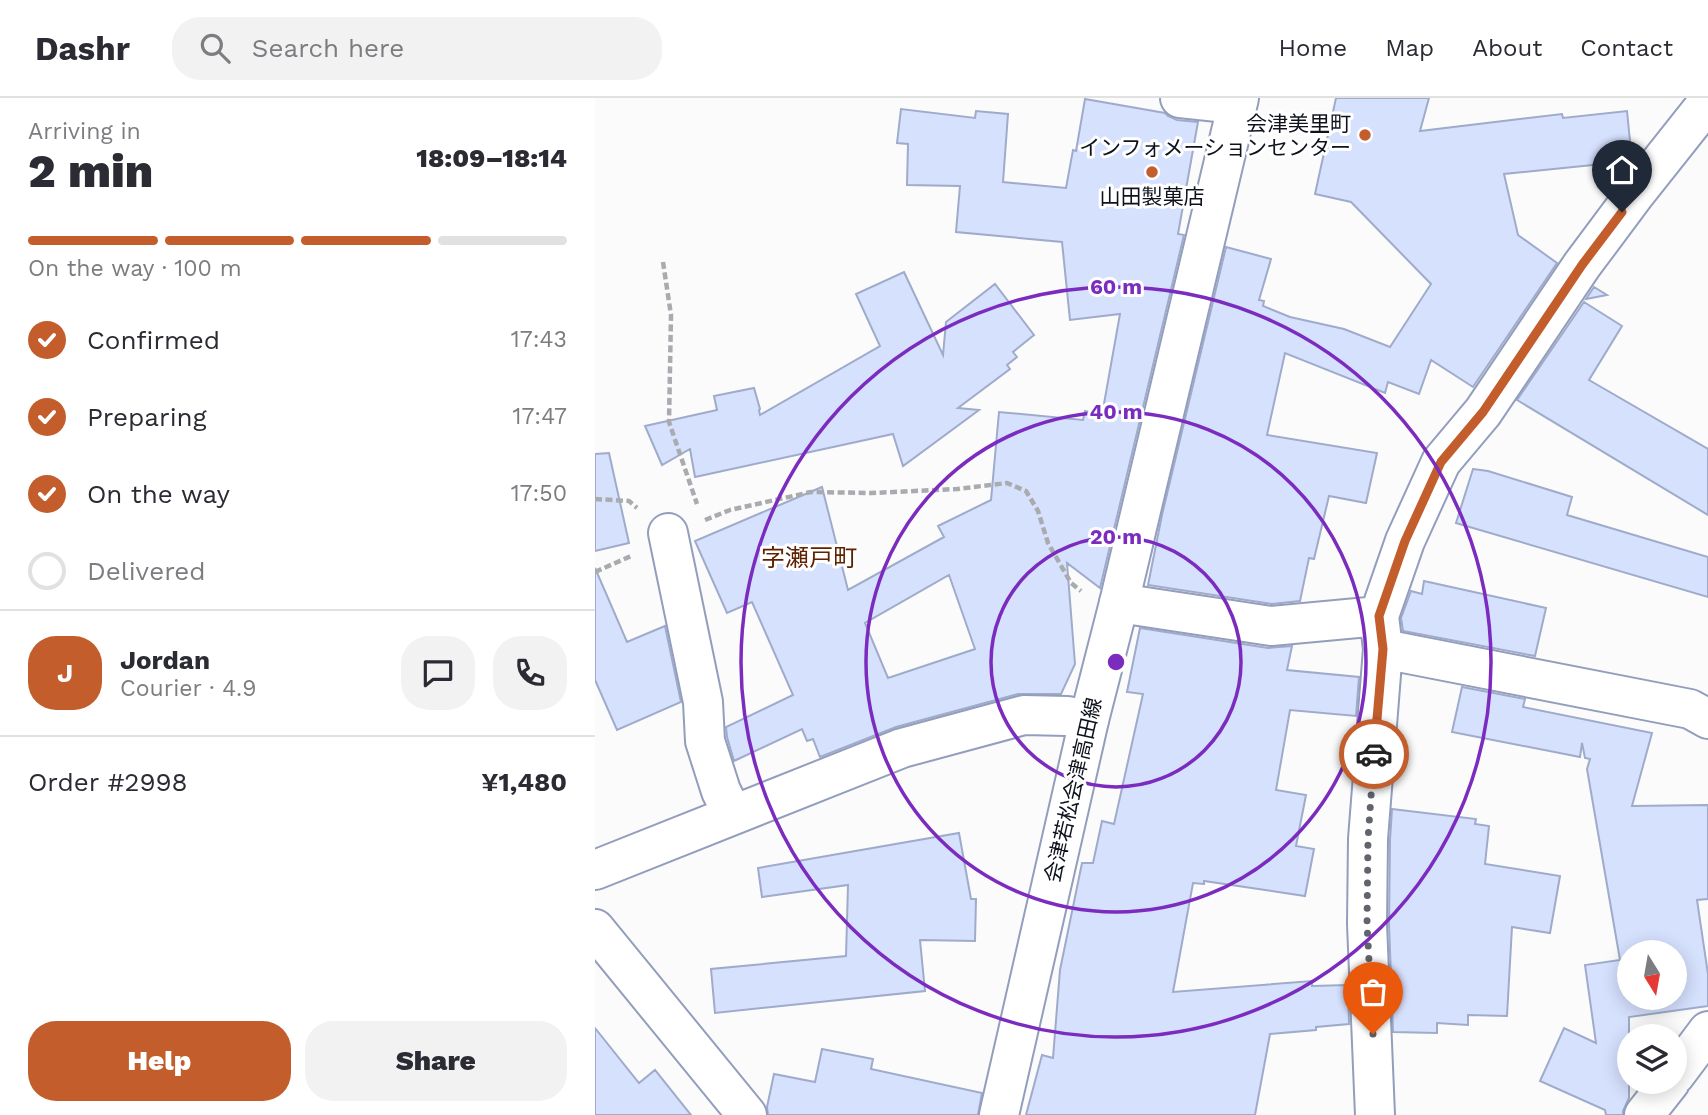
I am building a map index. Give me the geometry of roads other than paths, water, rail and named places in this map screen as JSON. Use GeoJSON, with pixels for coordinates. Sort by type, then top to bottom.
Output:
{"type":"FeatureCollection","features":[{"type":"Feature","properties":{"kind":"street"},"geometry":{"type":"LineString","coordinates":[[1181,98],[1238,101]]}},
{"type":"Feature","properties":{"kind":"street","name":"会津若松会津高田線"},"geometry":{"type":"LineString","coordinates":[[999,1115],[1089,720],[1238,101]]}},
{"type":"Feature","properties":{"kind":"street"},"geometry":{"type":"LineString","coordinates":[[1375,1115],[1367,924],[1368,839],[1381,633],[1405,541],[1441,462],[1483,412],[1582,265],[1708,102]]}},
{"type":"Feature","properties":{"kind":"street"},"geometry":{"type":"LineString","coordinates":[[685,527],[705,741],[721,791],[733,815]]}},
{"type":"Feature","properties":{"kind":"street"},"geometry":{"type":"LineString","coordinates":[[1117,609],[1271,626],[1381,633],[1707,715]]}},
{"type":"Feature","properties":{"kind":"street"},"geometry":{"type":"LineString","coordinates":[[595,870],[902,748],[1024,715],[1067,716],[1089,720]]}},
{"type":"Feature","properties":{"kind":"street"},"geometry":{"type":"LineString","coordinates":[[595,929],[747,1115]]}},
{"type":"Feature","properties":{"kind":"street"},"geometry":{"type":"LineString","coordinates":[[1687,1059],[1708,1031]]}},
{"type":"Feature","properties":{"kind":"street"},"geometry":{"type":"LineString","coordinates":[[1644,1115],[1661,1094]]}},
{"type":"Feature","properties":{"kind":"place","name":"会津美里町 インフォメーションセンター"},"geometry":{"type":"Point","coordinates":[1365,135]}},
{"type":"Feature","properties":{"kind":"place","name":"山田製菓店"},"geometry":{"type":"Point","coordinates":[1152,172]}},
{"type":"Feature","properties":{"kind":"district","name":"字瀬戸町"},"geometry":{"type":"Point","coordinates":[809,558]}}]}
